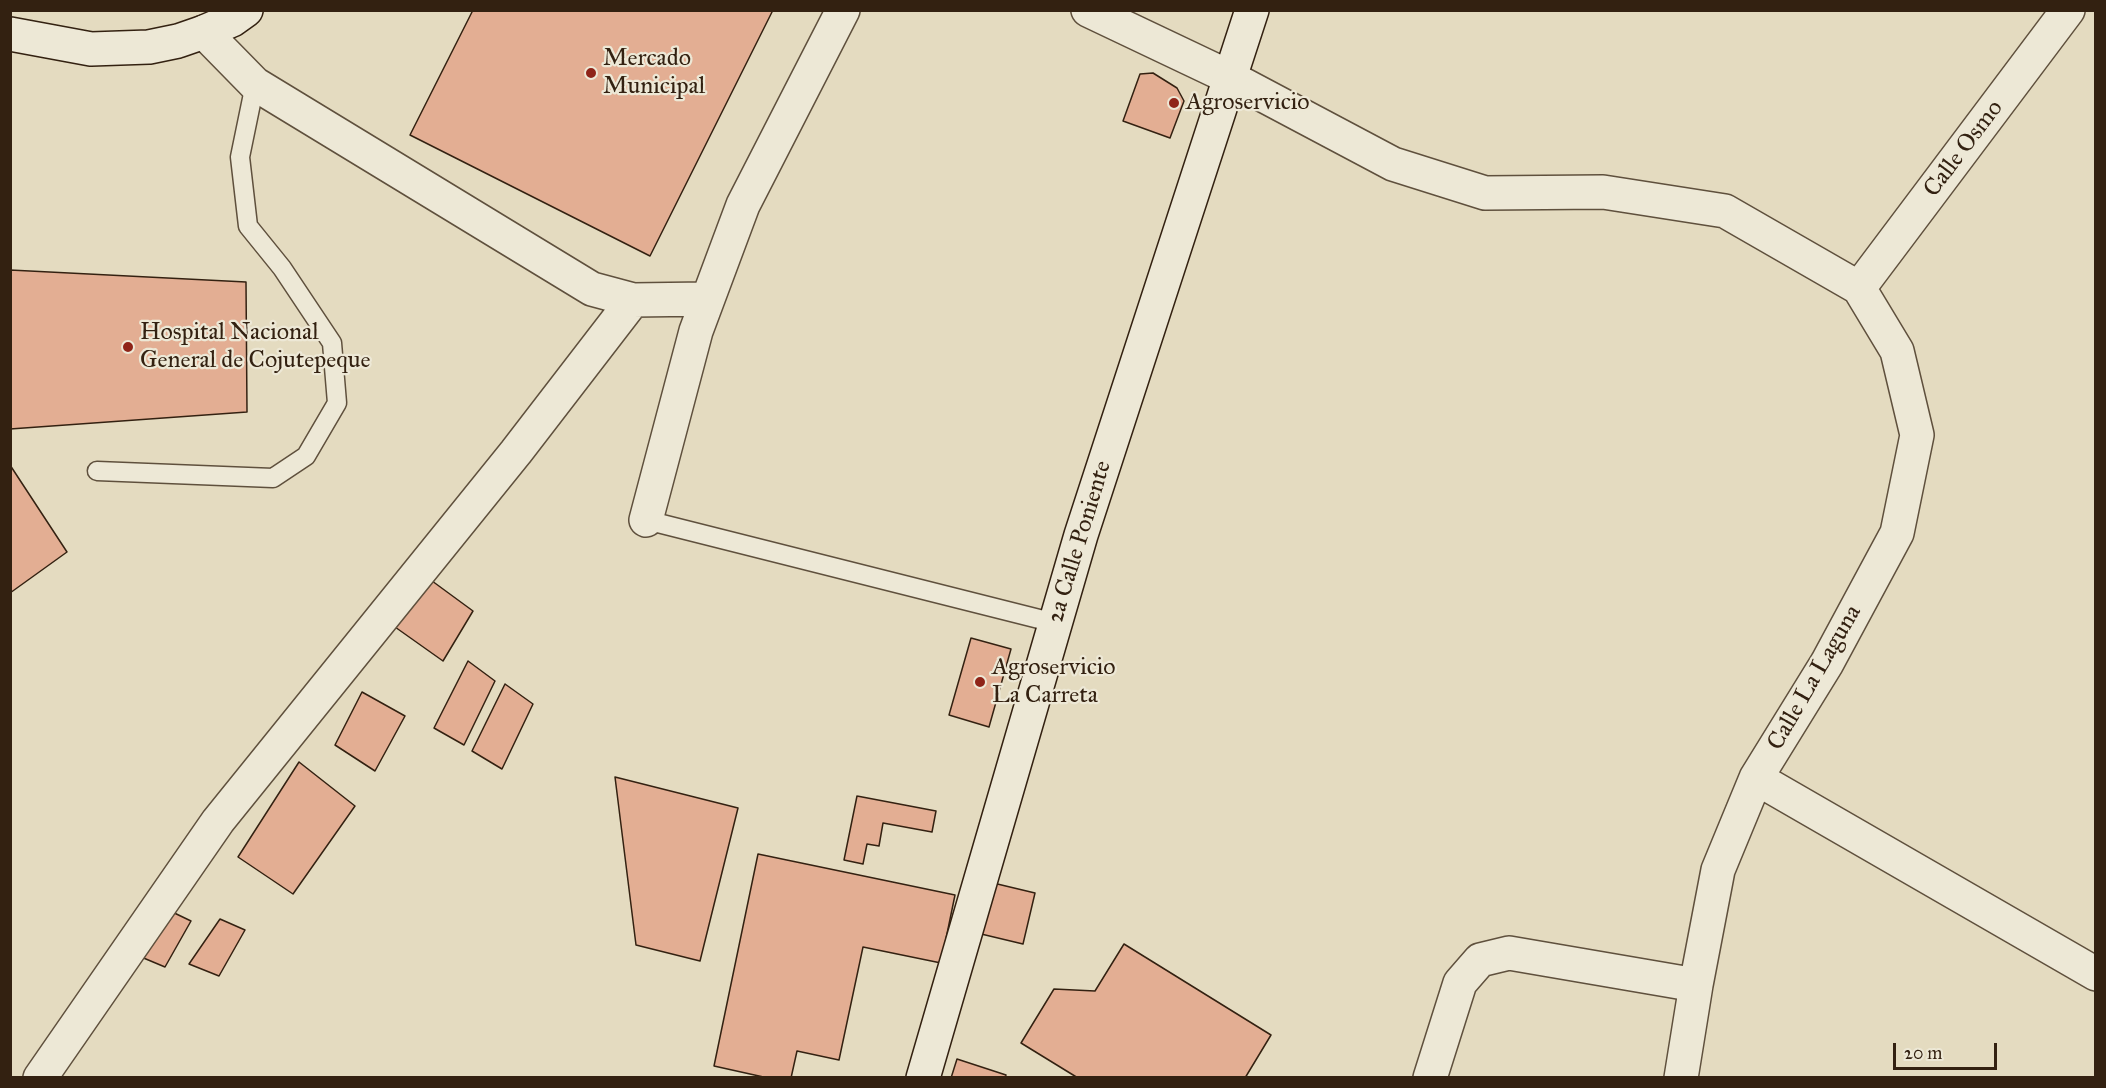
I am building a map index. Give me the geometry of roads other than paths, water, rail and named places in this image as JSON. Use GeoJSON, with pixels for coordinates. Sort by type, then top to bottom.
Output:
{"type":"FeatureCollection","features":[{"type":"Feature","properties":{"kind":"street"},"geometry":{"type":"LineString","coordinates":[[10,34],[91,49],[149,47],[178,41],[204,32],[232,20],[246,10]]}},
{"type":"Feature","properties":{"kind":"street"},"geometry":{"type":"LineString","coordinates":[[646,520],[696,331],[743,205],[843,10]]}},
{"type":"Feature","properties":{"kind":"street"},"geometry":{"type":"LineString","coordinates":[[1088,10],[1229,76],[1393,164],[1485,194],[1603,192],[1725,211],[1859,288]]}},
{"type":"Feature","properties":{"kind":"street","name":"2a Calle Poniente"},"geometry":{"type":"LineString","coordinates":[[923,1077],[1081,535],[1252,10]]}},
{"type":"Feature","properties":{"kind":"street","name":"Calle Osmo"},"geometry":{"type":"LineString","coordinates":[[1859,288],[2068,10]]}},
{"type":"Feature","properties":{"kind":"street"},"geometry":{"type":"LineString","coordinates":[[204,32],[255,84],[592,289],[633,300],[707,299]]}},
{"type":"Feature","properties":{"kind":"street","name":"Calle La Laguna"},"geometry":{"type":"LineString","coordinates":[[1681,1077],[1718,870],[1756,778],[1827,663],[1897,533],[1917,435],[1897,351],[1859,288]]}},
{"type":"Feature","properties":{"kind":"street"},"geometry":{"type":"LineString","coordinates":[[40,1077],[218,821],[516,452],[633,300]]}},
{"type":"Feature","properties":{"kind":"street"},"geometry":{"type":"LineString","coordinates":[[1756,778],[2096,974]]}},
{"type":"Feature","properties":{"kind":"street"},"geometry":{"type":"LineString","coordinates":[[1430,1077],[1460,983],[1480,960],[1509,953],[1696,985]]}},
{"type":"Feature","properties":{"kind":"lane"},"geometry":{"type":"LineString","coordinates":[[97,471],[273,478],[306,456],[338,403],[332,343],[282,268],[248,226],[240,157],[255,84]]}},
{"type":"Feature","properties":{"kind":"lane"},"geometry":{"type":"LineString","coordinates":[[646,520],[1055,623]]}},
{"type":"Feature","properties":{"kind":"place","name":"Mercado Municipal"},"geometry":{"type":"Point","coordinates":[591,73]}},
{"type":"Feature","properties":{"kind":"place","name":"Agroservicio"},"geometry":{"type":"Point","coordinates":[1174,103]}},
{"type":"Feature","properties":{"kind":"place","name":"Hospital Nacional General de Cojutepeque"},"geometry":{"type":"Point","coordinates":[128,347]}},
{"type":"Feature","properties":{"kind":"place","name":"Agroservicio La Carreta"},"geometry":{"type":"Point","coordinates":[980,682]}}]}
